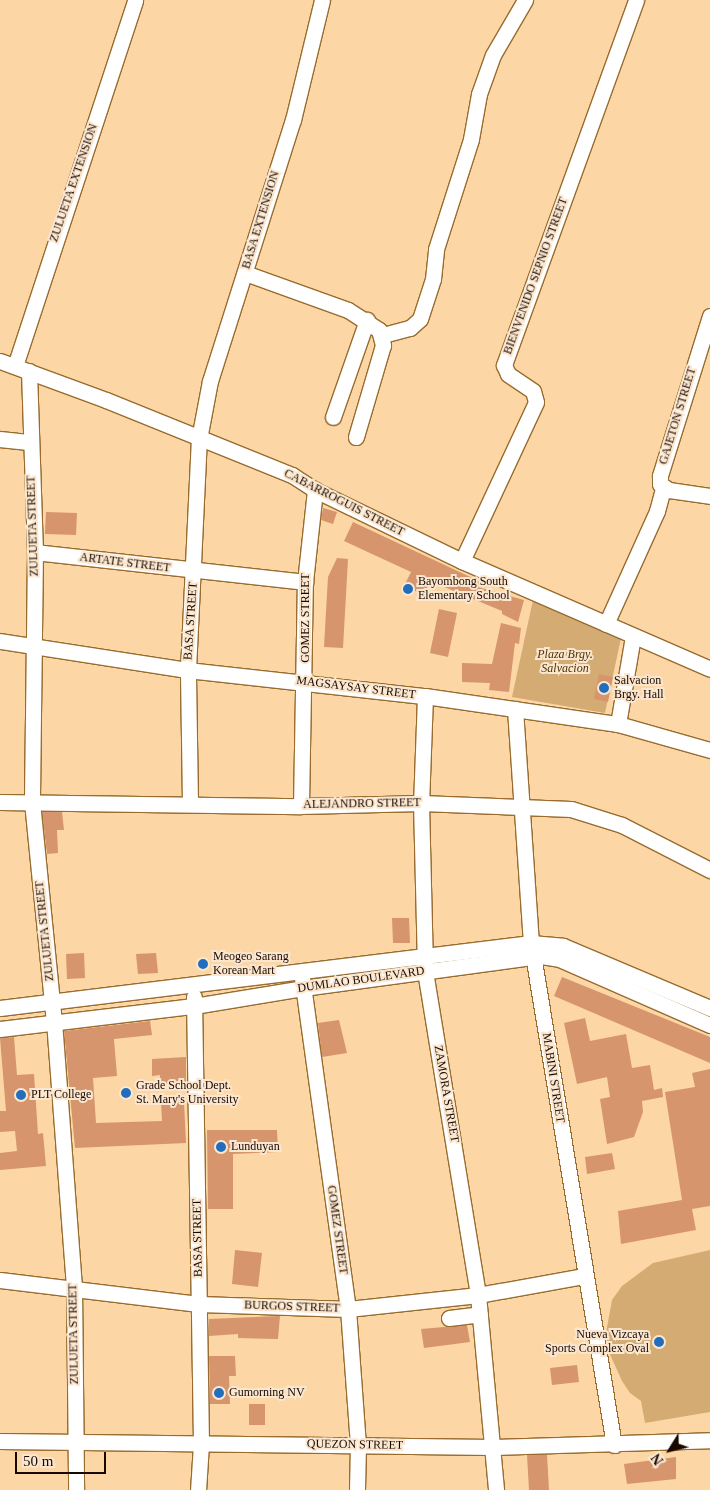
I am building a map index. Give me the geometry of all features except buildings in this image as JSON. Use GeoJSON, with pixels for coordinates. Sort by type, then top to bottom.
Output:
{"type":"FeatureCollection","features":[{"type":"Feature","properties":{"kind":"street","name":"ZULUETA EXTENSION"},"geometry":{"type":"LineString","coordinates":[[22,368],[135,0]]}},
{"type":"Feature","properties":{"kind":"street","name":"BASA EXTENSION"},"geometry":{"type":"LineString","coordinates":[[199,439],[210,382],[293,120],[322,0]]}},
{"type":"Feature","properties":{"kind":"street"},"geometry":{"type":"LineString","coordinates":[[382,335],[410,328],[420,319],[433,279],[436,249],[471,139],[479,94],[492,55],[525,0]]}},
{"type":"Feature","properties":{"kind":"street","name":"BIENVENIDO SEPNIO STREET"},"geometry":{"type":"LineString","coordinates":[[462,561],[536,402],[533,391],[508,374],[504,365],[636,0]]}},
{"type":"Feature","properties":{"kind":"street"},"geometry":{"type":"LineString","coordinates":[[245,273],[348,310],[367,320],[382,335],[383,345],[356,437]]}},
{"type":"Feature","properties":{"kind":"street","name":"GAJETON STREET"},"geometry":{"type":"LineString","coordinates":[[606,624],[657,511],[663,488],[660,476],[710,316]]}},
{"type":"Feature","properties":{"kind":"street"},"geometry":{"type":"LineString","coordinates":[[333,417],[367,320]]}},
{"type":"Feature","properties":{"kind":"street","name":"CABARROGUIS STREET"},"geometry":{"type":"LineString","coordinates":[[0,361],[292,475],[315,490],[462,561],[710,669]]}},
{"type":"Feature","properties":{"kind":"street","name":"ZULUETA STREET"},"geometry":{"type":"LineString","coordinates":[[22,368],[30,442],[35,552],[32,802],[54,1021],[74,1287],[74,1442],[76,1490]]}},
{"type":"Feature","properties":{"kind":"street"},"geometry":{"type":"LineString","coordinates":[[0,438],[30,442]]}},
{"type":"Feature","properties":{"kind":"street","name":"BASA STREET"},"geometry":{"type":"LineString","coordinates":[[190,802],[188,670],[199,439]]}},
{"type":"Feature","properties":{"kind":"street"},"geometry":{"type":"LineString","coordinates":[[663,488],[710,496]]}},
{"type":"Feature","properties":{"kind":"street","name":"GOMEZ STREET"},"geometry":{"type":"LineString","coordinates":[[301,806],[306,682],[305,582],[315,490]]}},
{"type":"Feature","properties":{"kind":"street","name":"ARTATE STREET"},"geometry":{"type":"LineString","coordinates":[[35,552],[194,572],[305,582]]}},
{"type":"Feature","properties":{"kind":"street"},"geometry":{"type":"LineString","coordinates":[[618,724],[633,636]]}},
{"type":"Feature","properties":{"kind":"street","name":"MAGSAYSAY STREET"},"geometry":{"type":"LineString","coordinates":[[0,641],[188,670],[425,696],[618,724],[710,750]]}},
{"type":"Feature","properties":{"kind":"street","name":"ZAMORA STREET"},"geometry":{"type":"LineString","coordinates":[[425,696],[421,803],[425,971],[478,1295],[496,1490]]}},
{"type":"Feature","properties":{"kind":"street","name":"MABINI STREET"},"geometry":{"type":"LineString","coordinates":[[515,710],[532,949],[584,1276],[614,1445]]}},
{"type":"Feature","properties":{"kind":"street","name":"ALEJANDRO STREET"},"geometry":{"type":"LineString","coordinates":[[0,802],[190,802],[301,806],[421,803],[522,804],[571,808],[597,815],[710,870]]}},
{"type":"Feature","properties":{"kind":"street","name":"DUMLAO BOULEVARD"},"geometry":{"type":"LineString","coordinates":[[0,1008],[194,986],[425,955],[563,946],[710,1008]]}},
{"type":"Feature","properties":{"kind":"street","name":"DUMLAO BOULEVARD"},"geometry":{"type":"LineString","coordinates":[[0,1029],[54,1021],[194,1006],[425,971],[532,949],[710,1025]]}},
{"type":"Feature","properties":{"kind":"street","name":"GOMEZ STREET"},"geometry":{"type":"LineString","coordinates":[[302,972],[348,1309],[358,1445],[357,1490]]}},
{"type":"Feature","properties":{"kind":"street","name":"BASA STREET"},"geometry":{"type":"LineString","coordinates":[[194,986],[201,1444],[198,1490]]}},
{"type":"Feature","properties":{"kind":"street","name":"BURGOS STREET"},"geometry":{"type":"LineString","coordinates":[[0,1280],[74,1287],[198,1304],[348,1309],[478,1295],[584,1276]]}},
{"type":"Feature","properties":{"kind":"street"},"geometry":{"type":"LineString","coordinates":[[448,1318],[480,1314]]}},
{"type":"Feature","properties":{"kind":"street","name":"QUEZON STREET"},"geometry":{"type":"LineString","coordinates":[[0,1441],[493,1447],[614,1445],[710,1440]]}},
{"type":"Feature","properties":{"kind":"green space","name":"Plaza Brgy. Salvacion"},"geometry":{"type":"Polygon","coordinates":[[[533,600],[621,638],[605,713],[512,697],[533,600]]]}},
{"type":"Feature","properties":{"kind":"green space","name":"Nueva Vizcaya Sports Complex Oval"},"geometry":{"type":"Polygon","coordinates":[[[710,1250],[710,1412],[645,1423],[641,1401],[630,1393],[622,1381],[608,1350],[606,1333],[612,1300],[622,1286],[653,1263],[710,1250]]]}},
{"type":"Feature","properties":{"kind":"place","name":"Bayombong South Elementary School"},"geometry":{"type":"Point","coordinates":[408,589]}},
{"type":"Feature","properties":{"kind":"place","name":"Salvacion Brgy. Hall"},"geometry":{"type":"Point","coordinates":[604,688]}},
{"type":"Feature","properties":{"kind":"place","name":"Meogeo Sarang Korean Mart"},"geometry":{"type":"Point","coordinates":[203,964]}},
{"type":"Feature","properties":{"kind":"place","name":"Grade School Dept. St. Mary's University"},"geometry":{"type":"Point","coordinates":[126,1093]}},
{"type":"Feature","properties":{"kind":"place","name":"PLT College"},"geometry":{"type":"Point","coordinates":[21,1095]}},
{"type":"Feature","properties":{"kind":"place","name":"Lunduyan"},"geometry":{"type":"Point","coordinates":[221,1147]}},
{"type":"Feature","properties":{"kind":"place","name":"Nueva Vizcaya Sports Complex Oval"},"geometry":{"type":"Point","coordinates":[659,1342]}},
{"type":"Feature","properties":{"kind":"place","name":"Gumorning NV"},"geometry":{"type":"Point","coordinates":[219,1393]}}]}
